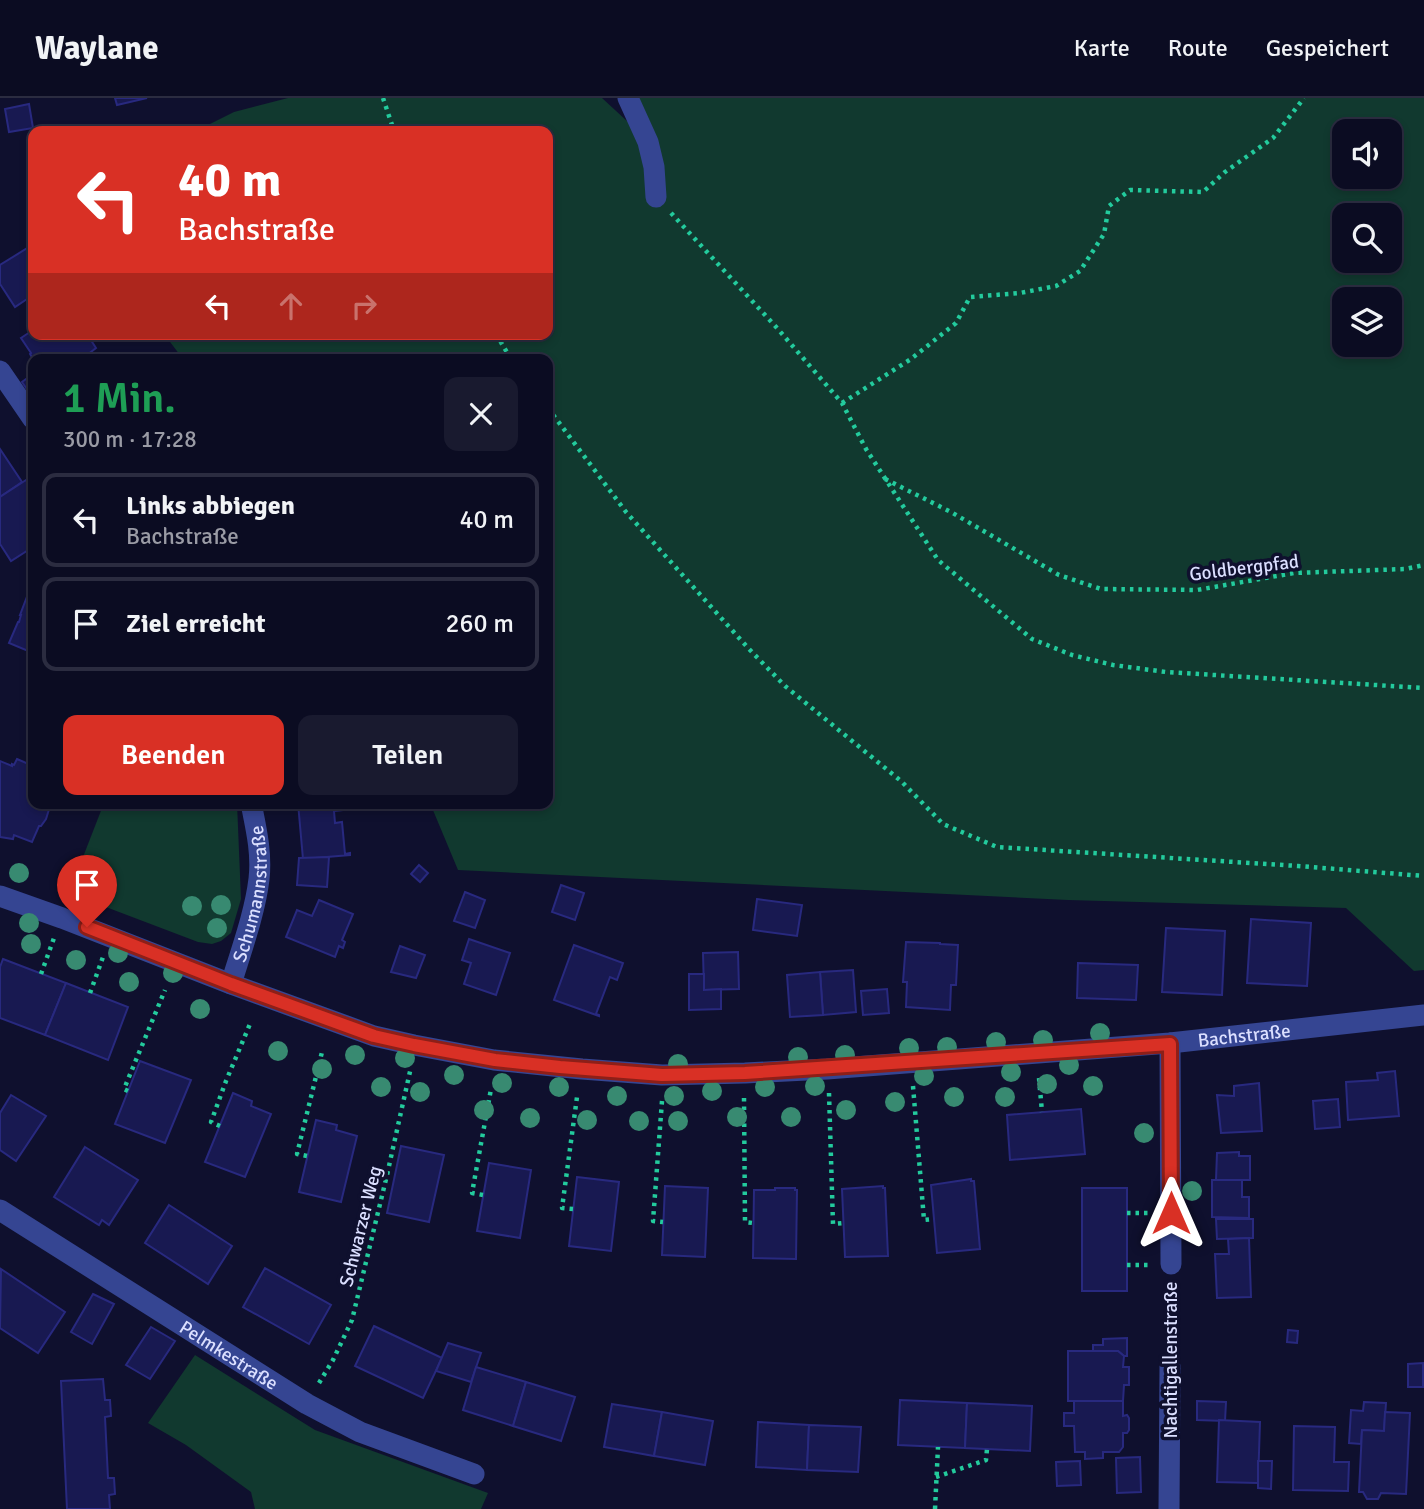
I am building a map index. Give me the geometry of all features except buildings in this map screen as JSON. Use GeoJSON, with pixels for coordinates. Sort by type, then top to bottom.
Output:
{"type":"FeatureCollection","features":[{"type":"Feature","properties":{"kind":"street"},"geometry":{"type":"LineString","coordinates":[[628,98],[648,142],[654,167],[656,197]]}},
{"type":"Feature","properties":{"kind":"street"},"geometry":{"type":"LineString","coordinates":[[0,371],[28,412]]}},
{"type":"Feature","properties":{"kind":"street","name":"Schumannstraße"},"geometry":{"type":"LineString","coordinates":[[231,984],[259,879],[259,847],[252,809]]}},
{"type":"Feature","properties":{"kind":"street","name":"Bachstraße"},"geometry":{"type":"LineString","coordinates":[[0,895],[374,1036],[495,1060],[582,1069],[662,1075],[813,1070],[1170,1044],[1424,1015]]}},
{"type":"Feature","properties":{"kind":"street","name":"Nachtigallenstraße"},"geometry":{"type":"LineString","coordinates":[[1170,1044],[1171,1264]]}},
{"type":"Feature","properties":{"kind":"street","name":"Pelmkestraße"},"geometry":{"type":"LineString","coordinates":[[0,1210],[307,1404],[360,1432],[474,1474]]}},
{"type":"Feature","properties":{"kind":"street","name":"Nachtigallenstraße"},"geometry":{"type":"LineString","coordinates":[[1169,1509],[1170,1366]]}},
{"type":"Feature","properties":{"kind":"path"},"geometry":{"type":"LineString","coordinates":[[383,98],[392,126]]}},
{"type":"Feature","properties":{"kind":"path"},"geometry":{"type":"LineString","coordinates":[[842,403],[911,359],[956,323],[970,297],[1020,293],[1056,286],[1080,271],[1104,234],[1109,206],[1130,190],[1203,192],[1225,172],[1273,138],[1304,98]]}},
{"type":"Feature","properties":{"kind":"path"},"geometry":{"type":"LineString","coordinates":[[656,197],[842,403],[866,449],[938,560],[1032,639],[1092,660],[1166,672],[1424,688]]}},
{"type":"Feature","properties":{"kind":"path"},"geometry":{"type":"LineString","coordinates":[[553,415],[626,512],[749,649],[785,686],[901,781],[943,824],[997,847],[1424,876]]}},
{"type":"Feature","properties":{"kind":"path","name":"Goldbergpfad"},"geometry":{"type":"LineString","coordinates":[[884,478],[951,512],[1059,575],[1101,589],[1197,590],[1294,573],[1405,569],[1424,565]]}},
{"type":"Feature","properties":{"kind":"path"},"geometry":{"type":"LineString","coordinates":[[41,974],[52,945]]}},
{"type":"Feature","properties":{"kind":"path"},"geometry":{"type":"LineString","coordinates":[[90,993],[101,964]]}},
{"type":"Feature","properties":{"kind":"path"},"geometry":{"type":"LineString","coordinates":[[128,1091],[124,1089],[165,990]]}},
{"type":"Feature","properties":{"kind":"path"},"geometry":{"type":"LineString","coordinates":[[219,1126],[211,1122],[250,1024]]}},
{"type":"Feature","properties":{"kind":"path","name":"Schwarzer Weg"},"geometry":{"type":"LineString","coordinates":[[307,1404],[352,1320],[387,1175],[414,1045]]}},
{"type":"Feature","properties":{"kind":"path"},"geometry":{"type":"LineString","coordinates":[[307,1156],[297,1154],[322,1052]]}},
{"type":"Feature","properties":{"kind":"path"},"geometry":{"type":"LineString","coordinates":[[1039,1078],[1042,1112]]}},
{"type":"Feature","properties":{"kind":"path"},"geometry":{"type":"LineString","coordinates":[[913,1086],[924,1220],[934,1219]]}},
{"type":"Feature","properties":{"kind":"path"},"geometry":{"type":"LineString","coordinates":[[483,1195],[472,1193],[491,1089]]}},
{"type":"Feature","properties":{"kind":"path"},"geometry":{"type":"LineString","coordinates":[[829,1093],[833,1224],[844,1223]]}},
{"type":"Feature","properties":{"kind":"path"},"geometry":{"type":"LineString","coordinates":[[573,1209],[562,1208],[578,1097]]}},
{"type":"Feature","properties":{"kind":"path"},"geometry":{"type":"LineString","coordinates":[[744,1098],[745,1223],[753,1223]]}},
{"type":"Feature","properties":{"kind":"path"},"geometry":{"type":"LineString","coordinates":[[662,1101],[653,1222],[663,1222]]}},
{"type":"Feature","properties":{"kind":"path"},"geometry":{"type":"LineString","coordinates":[[387,1175],[395,1177]]}},
{"type":"Feature","properties":{"kind":"path","name":"Nachtigallenstraße"},"geometry":{"type":"LineString","coordinates":[[1170,1366],[1171,1264]]}},
{"type":"Feature","properties":{"kind":"path"},"geometry":{"type":"LineString","coordinates":[[935,1509],[938,1447]]}},
{"type":"Feature","properties":{"kind":"path"},"geometry":{"type":"LineString","coordinates":[[936,1476],[986,1460],[987,1449]]}},
{"type":"Feature","properties":{"kind":"green space"},"geometry":{"type":"Polygon","coordinates":[[[288,98],[602,98],[628,122],[635,98],[1424,98],[1424,970],[1414,971],[1346,908],[1068,900],[458,870],[433,809],[553,809],[553,354],[179,354],[169,340],[553,340],[553,126],[206,126],[234,112],[288,98]]]}},
{"type":"Feature","properties":{"kind":"green space"},"geometry":{"type":"Polygon","coordinates":[[[102,809],[237,809],[241,899],[231,933],[221,941],[212,944],[198,942],[69,893],[102,809]]]}},
{"type":"Feature","properties":{"kind":"green space"},"geometry":{"type":"Polygon","coordinates":[[[195,1355],[315,1430],[488,1493],[481,1509],[255,1509],[251,1492],[186,1445],[148,1423],[195,1355]]]}},
{"type":"Feature","properties":{"kind":"route"},"geometry":{"type":"LineString","coordinates":[[87,927],[231,984],[374,1036],[495,1060],[662,1075],[854,1067],[1170,1044],[1171,1213]]}}]}
